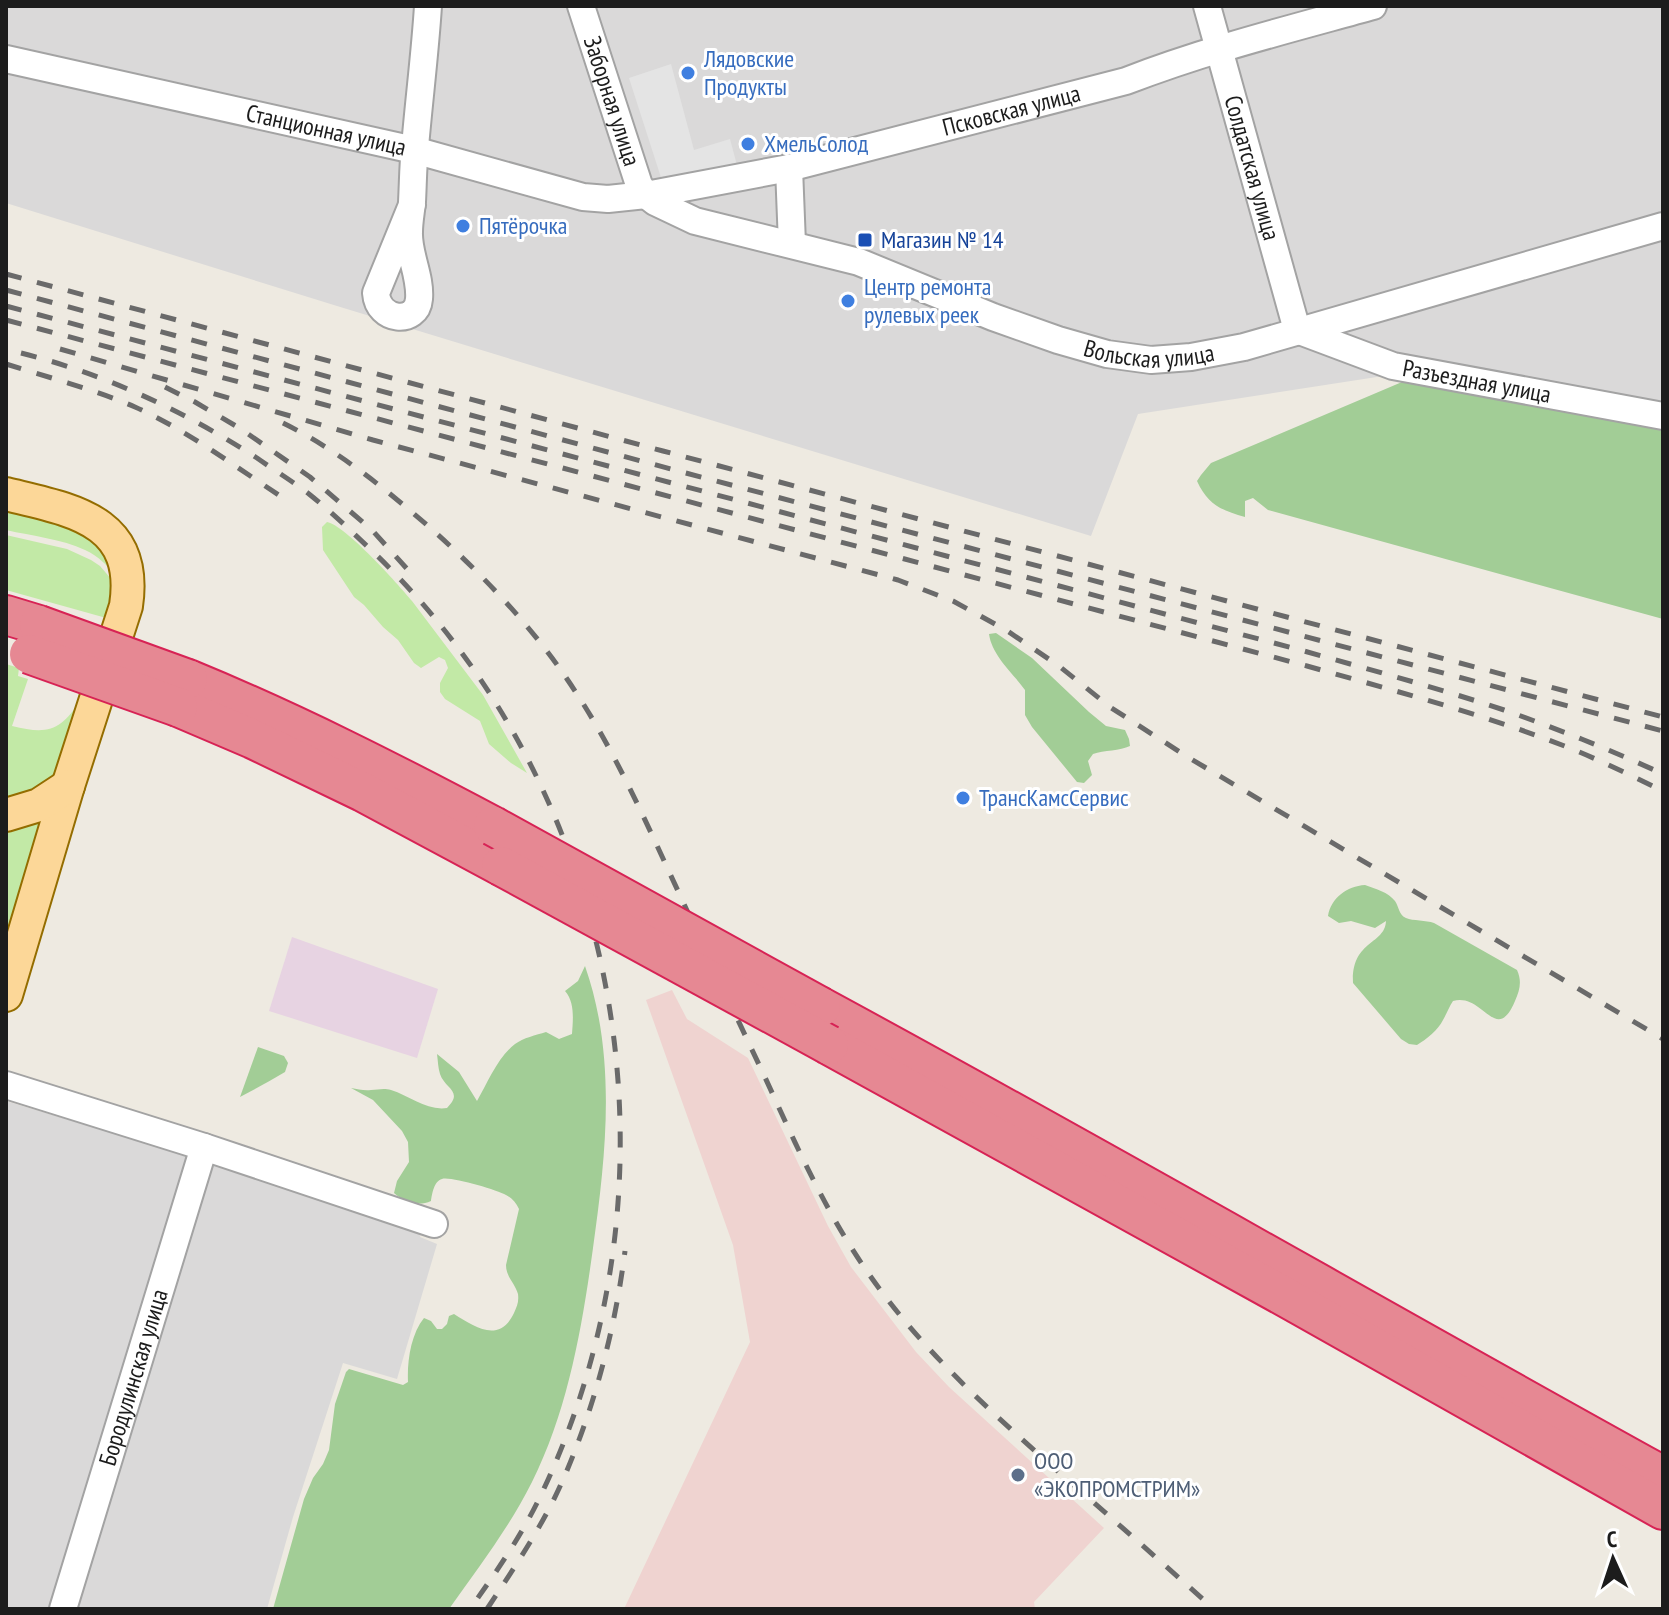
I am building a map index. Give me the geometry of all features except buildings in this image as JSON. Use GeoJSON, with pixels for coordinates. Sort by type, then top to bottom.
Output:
{"type":"FeatureCollection","features":[{"type":"Feature","properties":{"kind":"highway"},"geometry":{"type":"LineString","coordinates":[[20,635],[333,743],[493,826],[1049,1131],[1552,1416],[1658,1500]]}},
{"type":"Feature","properties":{"kind":"highway"},"geometry":{"type":"LineString","coordinates":[[183,693],[253,739],[363,792],[501,866],[1658,1500]]}},
{"type":"Feature","properties":{"kind":"main road"},"geometry":{"type":"LineString","coordinates":[[6,494],[67,509],[98,524],[117,546],[128,584],[126,606],[6,995]]}},
{"type":"Feature","properties":{"kind":"main road"},"geometry":{"type":"LineString","coordinates":[[6,815],[39,805],[68,786]]}},
{"type":"Feature","properties":{"kind":"main road"},"geometry":{"type":"LineString","coordinates":[[1552,1416],[1663,1456]]}},
{"type":"Feature","properties":{"kind":"street"},"geometry":{"type":"LineString","coordinates":[[412,205],[414,150],[428,6]]}},
{"type":"Feature","properties":{"kind":"street","name":"Заборная улица"},"geometry":{"type":"LineString","coordinates":[[581,6],[631,163],[646,195]]}},
{"type":"Feature","properties":{"kind":"street","name":"Солдатская улица"},"geometry":{"type":"LineString","coordinates":[[1207,6],[1297,330]]}},
{"type":"Feature","properties":{"kind":"street","name":"Псковская улица"},"geometry":{"type":"LineString","coordinates":[[646,195],[789,168],[1126,81],[1218,49],[1373,6]]}},
{"type":"Feature","properties":{"kind":"street","name":"Станционная улица"},"geometry":{"type":"LineString","coordinates":[[6,59],[414,150],[583,197],[608,199],[646,195]]}},
{"type":"Feature","properties":{"kind":"street"},"geometry":{"type":"LineString","coordinates":[[789,168],[792,244]]}},
{"type":"Feature","properties":{"kind":"street","name":"Вольская улица"},"geometry":{"type":"LineString","coordinates":[[646,195],[695,221],[859,262],[1058,340],[1119,356],[1151,360],[1191,357],[1244,347],[1663,226]]}},
{"type":"Feature","properties":{"kind":"street","name":"Разъездная улица"},"geometry":{"type":"LineString","coordinates":[[1297,330],[1393,366],[1663,416]]}},
{"type":"Feature","properties":{"kind":"street"},"geometry":{"type":"LineString","coordinates":[[6,1085],[434,1224]]}},
{"type":"Feature","properties":{"kind":"street","name":"Бородулинская улица"},"geometry":{"type":"LineString","coordinates":[[63,1609],[204,1147]]}},
{"type":"Feature","properties":{"kind":"shaded area"},"geometry":{"type":"Polygon","coordinates":[[[6,6],[1663,6],[1663,412],[1435,368],[1138,414],[1091,536],[6,203],[6,6]]]}},
{"type":"Feature","properties":{"kind":"shaded area"},"geometry":{"type":"Polygon","coordinates":[[[671,64],[694,150],[730,139],[738,169],[665,190],[629,78],[671,64]]]}},
{"type":"Feature","properties":{"kind":"shaded area"},"geometry":{"type":"Polygon","coordinates":[[[292,937],[438,989],[417,1058],[269,1011],[292,937]]]}},
{"type":"Feature","properties":{"kind":"shaded area"},"geometry":{"type":"Polygon","coordinates":[[[672,990],[687,1019],[748,1058],[828,1226],[851,1267],[916,1352],[949,1387],[1104,1528],[1034,1602],[1035,1609],[624,1609],[750,1342],[733,1245],[646,1000],[672,990]]]}},
{"type":"Feature","properties":{"kind":"shaded area"},"geometry":{"type":"Polygon","coordinates":[[[6,1101],[423,1226],[420,1237],[437,1244],[397,1379],[343,1363],[267,1609],[6,1609],[6,1101]]]}},
{"type":"Feature","properties":{"kind":"green space"},"geometry":{"type":"Polygon","coordinates":[[[1435,368],[1663,412],[1663,619],[1268,510],[1253,498],[1245,501],[1245,517],[1216,505],[1197,481],[1211,463],[1435,368]]]}},
{"type":"Feature","properties":{"kind":"green space"},"geometry":{"type":"Polygon","coordinates":[[[6,510],[53,521],[87,534],[102,549],[119,578],[99,559],[76,546],[6,530],[6,510]]]}},
{"type":"Feature","properties":{"kind":"green space"},"geometry":{"type":"Polygon","coordinates":[[[327,522],[358,544],[412,601],[483,695],[527,773],[489,744],[480,721],[445,699],[440,692],[440,683],[448,668],[445,660],[439,657],[421,668],[398,640],[354,597],[323,550],[322,527],[327,522]]]}},
{"type":"Feature","properties":{"kind":"green space"},"geometry":{"type":"Polygon","coordinates":[[[6,535],[67,549],[100,566],[118,587],[117,621],[6,590],[6,535]]]}},
{"type":"Feature","properties":{"kind":"green space"},"geometry":{"type":"Polygon","coordinates":[[[996,633],[1032,658],[1106,726],[1125,730],[1130,746],[1093,754],[1088,761],[1092,775],[1084,783],[1077,782],[1025,715],[1025,690],[994,650],[989,634],[996,633]]]}},
{"type":"Feature","properties":{"kind":"green space"},"geometry":{"type":"Polygon","coordinates":[[[6,664],[19,668],[18,676],[28,679],[12,726],[35,730],[52,728],[67,718],[81,699],[66,772],[6,810],[6,664]]]}},
{"type":"Feature","properties":{"kind":"green space"},"geometry":{"type":"Polygon","coordinates":[[[47,815],[6,969],[6,829],[47,815]]]}},
{"type":"Feature","properties":{"kind":"green space"},"geometry":{"type":"Polygon","coordinates":[[[1365,885],[1389,895],[1406,918],[1434,923],[1517,970],[1519,989],[1508,1014],[1502,1019],[1495,1018],[1473,1004],[1463,1000],[1453,1001],[1441,1024],[1425,1040],[1417,1045],[1401,1039],[1353,983],[1357,959],[1380,935],[1386,921],[1375,928],[1351,921],[1339,923],[1328,916],[1341,894],[1365,885]]]}},
{"type":"Feature","properties":{"kind":"green space"},"geometry":{"type":"Polygon","coordinates":[[[585,966],[602,1035],[605,1071],[602,1178],[589,1278],[572,1368],[545,1455],[532,1482],[503,1532],[449,1609],[273,1609],[304,1499],[329,1450],[335,1404],[346,1372],[349,1369],[403,1385],[408,1382],[413,1340],[424,1318],[437,1329],[442,1329],[449,1316],[454,1314],[478,1328],[494,1330],[508,1322],[518,1302],[518,1294],[506,1265],[519,1209],[515,1203],[508,1196],[493,1190],[447,1179],[437,1182],[431,1201],[426,1203],[407,1201],[398,1196],[394,1193],[397,1181],[409,1162],[408,1142],[402,1131],[373,1100],[351,1088],[391,1090],[426,1105],[447,1108],[454,1094],[442,1079],[437,1054],[459,1072],[477,1101],[498,1063],[515,1044],[546,1032],[559,1039],[572,1034],[572,1006],[565,991],[578,981],[585,966]]]}},
{"type":"Feature","properties":{"kind":"green space"},"geometry":{"type":"Polygon","coordinates":[[[258,1047],[284,1056],[288,1063],[285,1072],[240,1097],[258,1047]]]}},
{"type":"Feature","properties":{"kind":"railway"},"geometry":{"type":"LineString","coordinates":[[6,274],[1663,717]]}},
{"type":"Feature","properties":{"kind":"railway"},"geometry":{"type":"LineString","coordinates":[[6,290],[1663,731]]}},
{"type":"Feature","properties":{"kind":"railway"},"geometry":{"type":"LineString","coordinates":[[6,306],[1379,672],[1524,717],[1663,774]]}},
{"type":"Feature","properties":{"kind":"railway"},"geometry":{"type":"LineString","coordinates":[[6,320],[1307,666],[1471,713],[1535,735],[1592,757],[1663,791]]}},
{"type":"Feature","properties":{"kind":"railway"},"geometry":{"type":"LineString","coordinates":[[60,349],[373,440],[898,580],[953,601],[1006,630],[1059,666],[1110,707],[1186,756],[1663,1039]]}},
{"type":"Feature","properties":{"kind":"railway"},"geometry":{"type":"LineString","coordinates":[[21,353],[113,383],[201,425],[296,485],[367,546],[455,644],[525,753],[576,872],[608,997],[620,1125],[613,1254],[585,1381],[537,1503],[514,1544],[470,1609]]}},
{"type":"Feature","properties":{"kind":"railway"},"geometry":{"type":"LineString","coordinates":[[6,364],[135,407],[194,439],[288,501]]}},
{"type":"Feature","properties":{"kind":"railway"},"geometry":{"type":"LineString","coordinates":[[165,387],[241,429],[310,477],[372,530],[417,580]]}},
{"type":"Feature","properties":{"kind":"railway"},"geometry":{"type":"LineString","coordinates":[[283,423],[340,457],[410,511],[484,579],[536,638],[584,704],[613,756],[809,1171],[834,1218],[882,1293],[927,1346],[975,1395],[1214,1609]]}},
{"type":"Feature","properties":{"kind":"railway"},"geometry":{"type":"LineString","coordinates":[[487,1609],[546,1515],[584,1426],[602,1369],[625,1251]]}},
{"type":"Feature","properties":{"kind":"place","name":"Лядовские Продукты"},"geometry":{"type":"Point","coordinates":[688,73]}},
{"type":"Feature","properties":{"kind":"place","name":"ХмельСолод"},"geometry":{"type":"Point","coordinates":[748,144]}},
{"type":"Feature","properties":{"kind":"place","name":"Пятёрочка"},"geometry":{"type":"Point","coordinates":[463,226]}},
{"type":"Feature","properties":{"kind":"place","name":"Магазин № 14"},"geometry":{"type":"Point","coordinates":[865,240]}},
{"type":"Feature","properties":{"kind":"place","name":"Центр ремонта рулевых реек"},"geometry":{"type":"Point","coordinates":[848,301]}},
{"type":"Feature","properties":{"kind":"place","name":"ТрансКамсСервис"},"geometry":{"type":"Point","coordinates":[963,798]}},
{"type":"Feature","properties":{"kind":"place","name":"ООО «ЭКОПРОМСТРИМ»"},"geometry":{"type":"Point","coordinates":[1018,1475]}}]}
